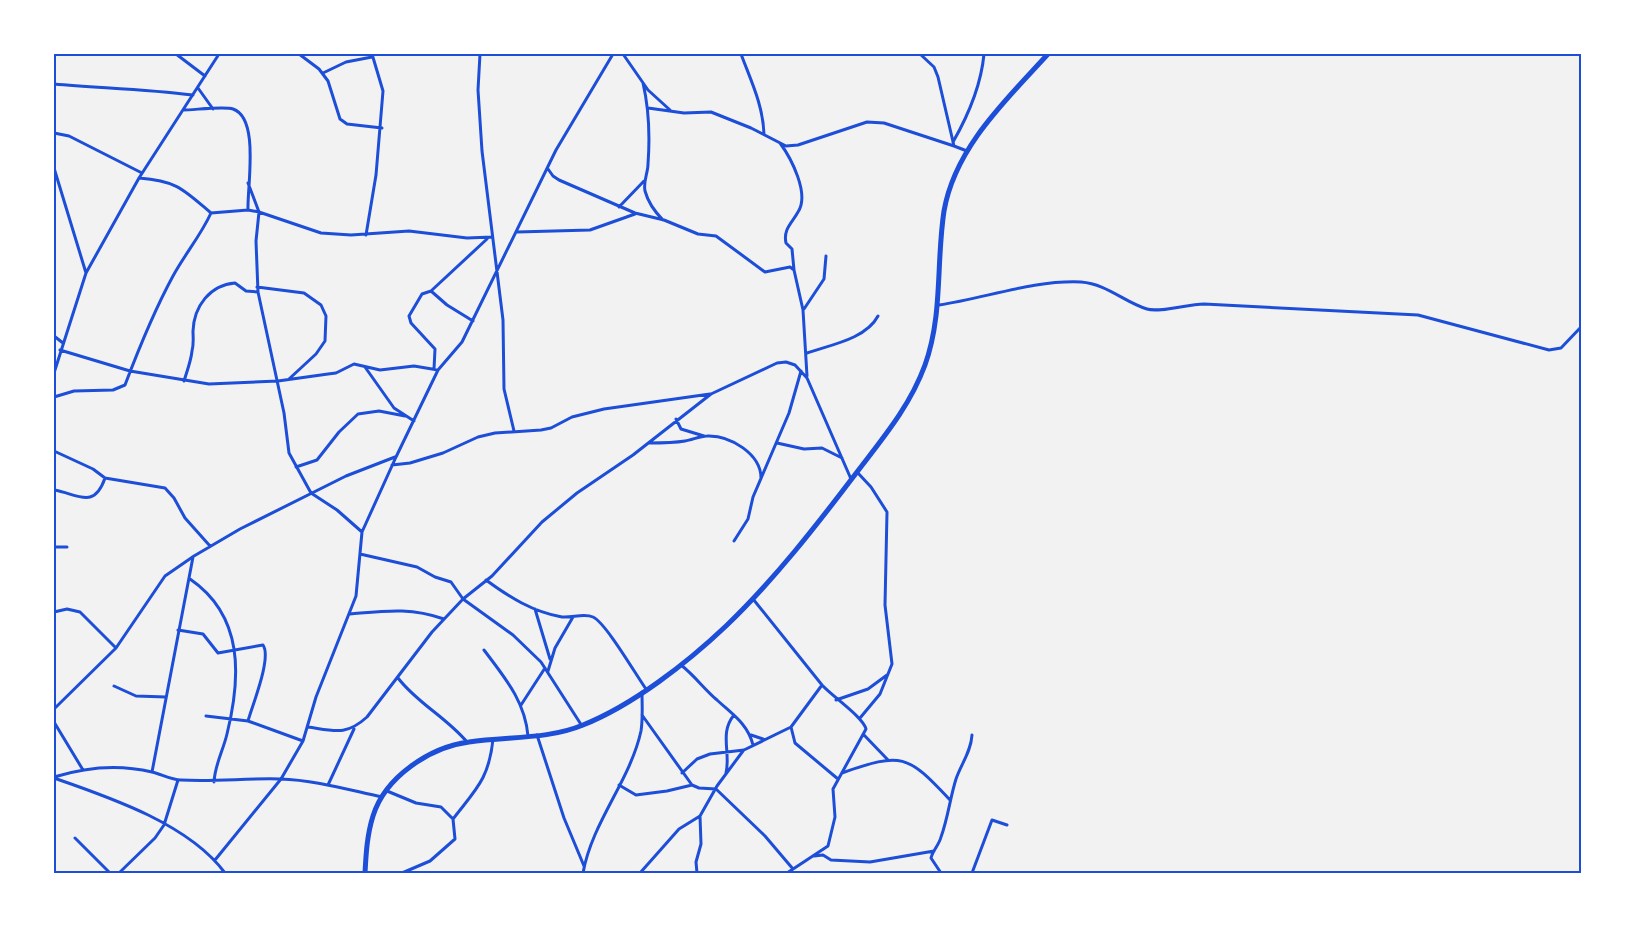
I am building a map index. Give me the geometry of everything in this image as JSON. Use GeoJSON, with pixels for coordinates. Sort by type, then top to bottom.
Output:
{"type":"FeatureCollection","features":[{"type":"Feature","properties":{"kind":"main road"},"geometry":{"type":"LineString","coordinates":[[365,873],[367,839],[374,814],[382,797],[410,768],[425,757],[442,749],[467,742],[555,734],[582,726],[603,716],[681,665],[724,628],[753,598],[851,480],[898,418],[920,379],[934,337],[939,305],[945,209],[954,180],[967,151],[996,113],[1048,54]]}},
{"type":"Feature","properties":{"kind":"street"},"geometry":{"type":"LineString","coordinates":[[176,54],[205,76]]}},
{"type":"Feature","properties":{"kind":"street"},"geometry":{"type":"LineString","coordinates":[[54,373],[86,273],[139,178],[218,54]]}},
{"type":"Feature","properties":{"kind":"street"},"geometry":{"type":"LineString","coordinates":[[299,54],[323,73],[328,80],[340,119],[347,124],[382,128]]}},
{"type":"Feature","properties":{"kind":"street"},"geometry":{"type":"LineString","coordinates":[[480,54],[478,90],[482,151],[503,320],[504,388],[514,431]]}},
{"type":"Feature","properties":{"kind":"street"},"geometry":{"type":"LineString","coordinates":[[215,860],[281,779],[302,741],[316,697],[356,596],[362,532],[392,465],[414,421],[436,369],[462,342],[548,168],[613,54]]}},
{"type":"Feature","properties":{"kind":"street"},"geometry":{"type":"LineString","coordinates":[[623,54],[648,90],[670,110]]}},
{"type":"Feature","properties":{"kind":"street"},"geometry":{"type":"LineString","coordinates":[[742,54],[760,102],[764,135]]}},
{"type":"Feature","properties":{"kind":"street"},"geometry":{"type":"LineString","coordinates":[[920,54],[934,67],[938,77],[953,144]]}},
{"type":"Feature","properties":{"kind":"street"},"geometry":{"type":"LineString","coordinates":[[953,144],[978,89],[984,68],[984,54]]}},
{"type":"Feature","properties":{"kind":"street"},"geometry":{"type":"LineString","coordinates":[[323,73],[346,62],[372,55],[383,91],[382,128],[366,235]]}},
{"type":"Feature","properties":{"kind":"street"},"geometry":{"type":"LineString","coordinates":[[643,83],[648,108],[648,164],[644,181],[648,200],[664,220]]}},
{"type":"Feature","properties":{"kind":"street"},"geometry":{"type":"LineString","coordinates":[[54,84],[107,89],[150,90],[192,95]]}},
{"type":"Feature","properties":{"kind":"street"},"geometry":{"type":"LineString","coordinates":[[198,87],[213,110]]}},
{"type":"Feature","properties":{"kind":"street"},"geometry":{"type":"LineString","coordinates":[[648,108],[684,113],[711,112],[786,146],[867,122],[884,123],[953,144],[967,151]]}},
{"type":"Feature","properties":{"kind":"street"},"geometry":{"type":"LineString","coordinates":[[183,110],[236,109],[246,122],[250,138],[248,210]]}},
{"type":"Feature","properties":{"kind":"street"},"geometry":{"type":"LineString","coordinates":[[54,132],[70,136],[142,174]]}},
{"type":"Feature","properties":{"kind":"street"},"geometry":{"type":"LineString","coordinates":[[780,142],[796,171],[801,192],[801,207],[787,227],[785,238],[786,243],[792,249],[794,270],[803,310],[802,324],[807,353],[807,378]]}},
{"type":"Feature","properties":{"kind":"street"},"geometry":{"type":"LineString","coordinates":[[548,168],[553,176]]}},
{"type":"Feature","properties":{"kind":"street"},"geometry":{"type":"LineString","coordinates":[[54,169],[86,273]]}},
{"type":"Feature","properties":{"kind":"street"},"geometry":{"type":"LineString","coordinates":[[544,177],[553,176],[636,213],[664,220],[698,234],[716,236],[765,272],[790,268],[794,270]]}},
{"type":"Feature","properties":{"kind":"street"},"geometry":{"type":"LineString","coordinates":[[139,178],[158,180],[180,187],[211,213],[248,210],[259,212],[321,233],[366,235],[409,231],[467,238],[492,237]]}},
{"type":"Feature","properties":{"kind":"street"},"geometry":{"type":"LineString","coordinates":[[619,207],[644,181]]}},
{"type":"Feature","properties":{"kind":"street"},"geometry":{"type":"LineString","coordinates":[[248,184],[259,212],[256,241],[258,290],[278,381],[289,454],[311,493],[337,510],[362,532]]}},
{"type":"Feature","properties":{"kind":"street"},"geometry":{"type":"LineString","coordinates":[[54,397],[74,390],[120,389],[125,385],[168,285],[188,249],[204,228],[211,213]]}},
{"type":"Feature","properties":{"kind":"street"},"geometry":{"type":"LineString","coordinates":[[516,232],[590,230],[636,213]]}},
{"type":"Feature","properties":{"kind":"street"},"geometry":{"type":"LineString","coordinates":[[436,369],[435,349],[411,323],[409,316],[422,294],[431,291],[487,238]]}},
{"type":"Feature","properties":{"kind":"street"},"geometry":{"type":"LineString","coordinates":[[803,310],[824,279],[826,256]]}},
{"type":"Feature","properties":{"kind":"street"},"geometry":{"type":"LineString","coordinates":[[939,305],[1046,283],[1083,282],[1110,290],[1147,309],[1158,310],[1187,304],[1204,304],[1418,315],[1549,350],[1561,348],[1581,327]]}},
{"type":"Feature","properties":{"kind":"street"},"geometry":{"type":"LineString","coordinates":[[184,381],[193,350],[193,329],[201,302],[207,294],[218,287],[235,283],[246,291],[304,293],[321,305],[326,316],[325,341],[316,354],[288,379]]}},
{"type":"Feature","properties":{"kind":"street"},"geometry":{"type":"LineString","coordinates":[[431,291],[447,305],[473,321]]}},
{"type":"Feature","properties":{"kind":"street"},"geometry":{"type":"LineString","coordinates":[[807,353],[864,332],[874,323],[878,316]]}},
{"type":"Feature","properties":{"kind":"street"},"geometry":{"type":"LineString","coordinates":[[54,336],[63,343]]}},
{"type":"Feature","properties":{"kind":"street"},"geometry":{"type":"LineString","coordinates":[[60,350],[130,371],[209,384],[278,381],[336,373],[354,364],[380,370],[414,366],[436,369]]}},
{"type":"Feature","properties":{"kind":"street"},"geometry":{"type":"LineString","coordinates":[[328,785],[355,728],[367,717],[462,598],[486,580],[542,522],[578,493],[649,444],[710,394],[777,363],[786,362],[801,370],[807,378],[851,480]]}},
{"type":"Feature","properties":{"kind":"street"},"geometry":{"type":"LineString","coordinates":[[364,366],[394,408],[414,421]]}},
{"type":"Feature","properties":{"kind":"street"},"geometry":{"type":"LineString","coordinates":[[734,541],[748,519],[753,497],[793,402],[801,370]]}},
{"type":"Feature","properties":{"kind":"street"},"geometry":{"type":"LineString","coordinates":[[392,465],[410,463],[443,453],[486,435],[550,428],[572,417],[626,404],[710,394]]}},
{"type":"Feature","properties":{"kind":"street"},"geometry":{"type":"LineString","coordinates":[[296,467],[317,460],[338,432],[358,414],[379,411],[405,416]]}},
{"type":"Feature","properties":{"kind":"street"},"geometry":{"type":"LineString","coordinates":[[676,420],[681,428],[745,448],[759,469],[761,480]]}},
{"type":"Feature","properties":{"kind":"street"},"geometry":{"type":"LineString","coordinates":[[649,444],[677,443],[704,436]]}},
{"type":"Feature","properties":{"kind":"street"},"geometry":{"type":"LineString","coordinates":[[777,443],[804,449],[822,448],[842,458]]}},
{"type":"Feature","properties":{"kind":"street"},"geometry":{"type":"LineString","coordinates":[[54,451],[94,469],[105,478],[164,488],[174,498],[185,518],[210,546]]}},
{"type":"Feature","properties":{"kind":"street"},"geometry":{"type":"LineString","coordinates":[[54,709],[116,648],[165,576],[210,546],[311,493],[396,457]]}},
{"type":"Feature","properties":{"kind":"street"},"geometry":{"type":"LineString","coordinates":[[857,472],[871,487],[887,512],[886,605],[892,664],[887,675],[887,681],[880,694],[860,718]]}},
{"type":"Feature","properties":{"kind":"street"},"geometry":{"type":"LineString","coordinates":[[54,490],[79,498],[91,497],[98,494],[105,478]]}},
{"type":"Feature","properties":{"kind":"street"},"geometry":{"type":"LineString","coordinates":[[54,546],[67,547]]}},
{"type":"Feature","properties":{"kind":"street"},"geometry":{"type":"LineString","coordinates":[[360,554],[421,569],[435,577],[451,582],[462,598],[513,635],[547,669],[582,726]]}},
{"type":"Feature","properties":{"kind":"street"},"geometry":{"type":"LineString","coordinates":[[152,772],[178,630],[194,556]]}},
{"type":"Feature","properties":{"kind":"street"},"geometry":{"type":"LineString","coordinates":[[190,579],[201,586],[215,604],[228,629],[235,649],[236,668],[230,718],[227,736],[215,766],[214,782]]}},
{"type":"Feature","properties":{"kind":"street"},"geometry":{"type":"LineString","coordinates":[[486,580],[503,593],[535,609],[564,617],[587,616],[595,618],[610,636],[644,690],[641,730],[631,761],[607,808],[583,873]]}},
{"type":"Feature","properties":{"kind":"street"},"geometry":{"type":"LineString","coordinates":[[753,598],[822,686],[836,700],[860,718],[866,729],[832,789],[835,817],[828,846],[787,873]]}},
{"type":"Feature","properties":{"kind":"street"},"geometry":{"type":"LineString","coordinates":[[54,612],[67,609],[80,612],[116,648]]}},
{"type":"Feature","properties":{"kind":"street"},"geometry":{"type":"LineString","coordinates":[[350,614],[407,609],[423,611],[444,619]]}},
{"type":"Feature","properties":{"kind":"street"},"geometry":{"type":"LineString","coordinates":[[535,609],[550,659]]}},
{"type":"Feature","properties":{"kind":"street"},"geometry":{"type":"LineString","coordinates":[[522,704],[547,669],[550,659],[573,616]]}},
{"type":"Feature","properties":{"kind":"street"},"geometry":{"type":"LineString","coordinates":[[178,630],[203,634],[218,653],[263,645],[266,652],[264,668],[248,721]]}},
{"type":"Feature","properties":{"kind":"street"},"geometry":{"type":"LineString","coordinates":[[484,650],[522,704],[527,720],[528,736]]}},
{"type":"Feature","properties":{"kind":"street"},"geometry":{"type":"LineString","coordinates":[[681,665],[734,715],[750,734],[758,739],[764,739]]}},
{"type":"Feature","properties":{"kind":"street"},"geometry":{"type":"LineString","coordinates":[[836,700],[868,689],[887,675]]}},
{"type":"Feature","properties":{"kind":"street"},"geometry":{"type":"LineString","coordinates":[[398,678],[408,692],[434,710],[454,727],[467,742]]}},
{"type":"Feature","properties":{"kind":"street"},"geometry":{"type":"LineString","coordinates":[[114,686],[136,696],[166,697]]}},
{"type":"Feature","properties":{"kind":"street"},"geometry":{"type":"LineString","coordinates":[[682,772],[703,757],[744,750],[791,727],[822,686]]}},
{"type":"Feature","properties":{"kind":"street"},"geometry":{"type":"LineString","coordinates":[[642,715],[692,785],[699,788],[716,789],[765,836],[793,869]]}},
{"type":"Feature","properties":{"kind":"street"},"geometry":{"type":"LineString","coordinates":[[726,775],[729,758],[726,752],[726,729],[734,715]]}},
{"type":"Feature","properties":{"kind":"street"},"geometry":{"type":"LineString","coordinates":[[206,716],[248,721],[302,741]]}},
{"type":"Feature","properties":{"kind":"street"},"geometry":{"type":"LineString","coordinates":[[54,722],[82,770]]}},
{"type":"Feature","properties":{"kind":"street"},"geometry":{"type":"LineString","coordinates":[[308,727],[336,731],[355,728]]}},
{"type":"Feature","properties":{"kind":"street"},"geometry":{"type":"LineString","coordinates":[[791,727],[795,743],[838,779]]}},
{"type":"Feature","properties":{"kind":"street"},"geometry":{"type":"LineString","coordinates":[[750,734],[753,745]]}},
{"type":"Feature","properties":{"kind":"street"},"geometry":{"type":"LineString","coordinates":[[864,734],[888,760]]}},
{"type":"Feature","properties":{"kind":"street"},"geometry":{"type":"LineString","coordinates":[[537,735],[564,818],[584,866]]}},
{"type":"Feature","properties":{"kind":"street"},"geometry":{"type":"LineString","coordinates":[[941,873],[932,858],[941,837],[957,778],[969,750],[972,735]]}},
{"type":"Feature","properties":{"kind":"street"},"geometry":{"type":"LineString","coordinates":[[453,819],[476,791],[490,767],[493,739]]}},
{"type":"Feature","properties":{"kind":"street"},"geometry":{"type":"LineString","coordinates":[[640,873],[678,829],[700,816],[716,789],[744,750]]}},
{"type":"Feature","properties":{"kind":"street"},"geometry":{"type":"LineString","coordinates":[[842,773],[871,762],[903,760],[916,766],[951,800]]}},
{"type":"Feature","properties":{"kind":"street"},"geometry":{"type":"LineString","coordinates":[[54,777],[107,766],[152,772],[178,780],[214,782],[281,779],[328,785],[382,797]]}},
{"type":"Feature","properties":{"kind":"street"},"geometry":{"type":"LineString","coordinates":[[54,777],[122,802],[191,840],[215,860],[225,873]]}},
{"type":"Feature","properties":{"kind":"street"},"geometry":{"type":"LineString","coordinates":[[119,873],[155,838],[164,825],[178,780]]}},
{"type":"Feature","properties":{"kind":"street"},"geometry":{"type":"LineString","coordinates":[[619,785],[636,795],[667,792],[692,785]]}},
{"type":"Feature","properties":{"kind":"street"},"geometry":{"type":"LineString","coordinates":[[386,791],[416,803],[441,807],[453,819],[455,839],[452,844],[430,861],[402,873]]}},
{"type":"Feature","properties":{"kind":"street"},"geometry":{"type":"LineString","coordinates":[[697,873],[696,862],[701,844],[700,816]]}},
{"type":"Feature","properties":{"kind":"street"},"geometry":{"type":"LineString","coordinates":[[972,873],[992,820],[1008,825]]}},
{"type":"Feature","properties":{"kind":"street"},"geometry":{"type":"LineString","coordinates":[[75,838],[110,873]]}},
{"type":"Feature","properties":{"kind":"street"},"geometry":{"type":"LineString","coordinates":[[813,856],[823,856],[831,860],[870,862],[934,851]]}}]}
